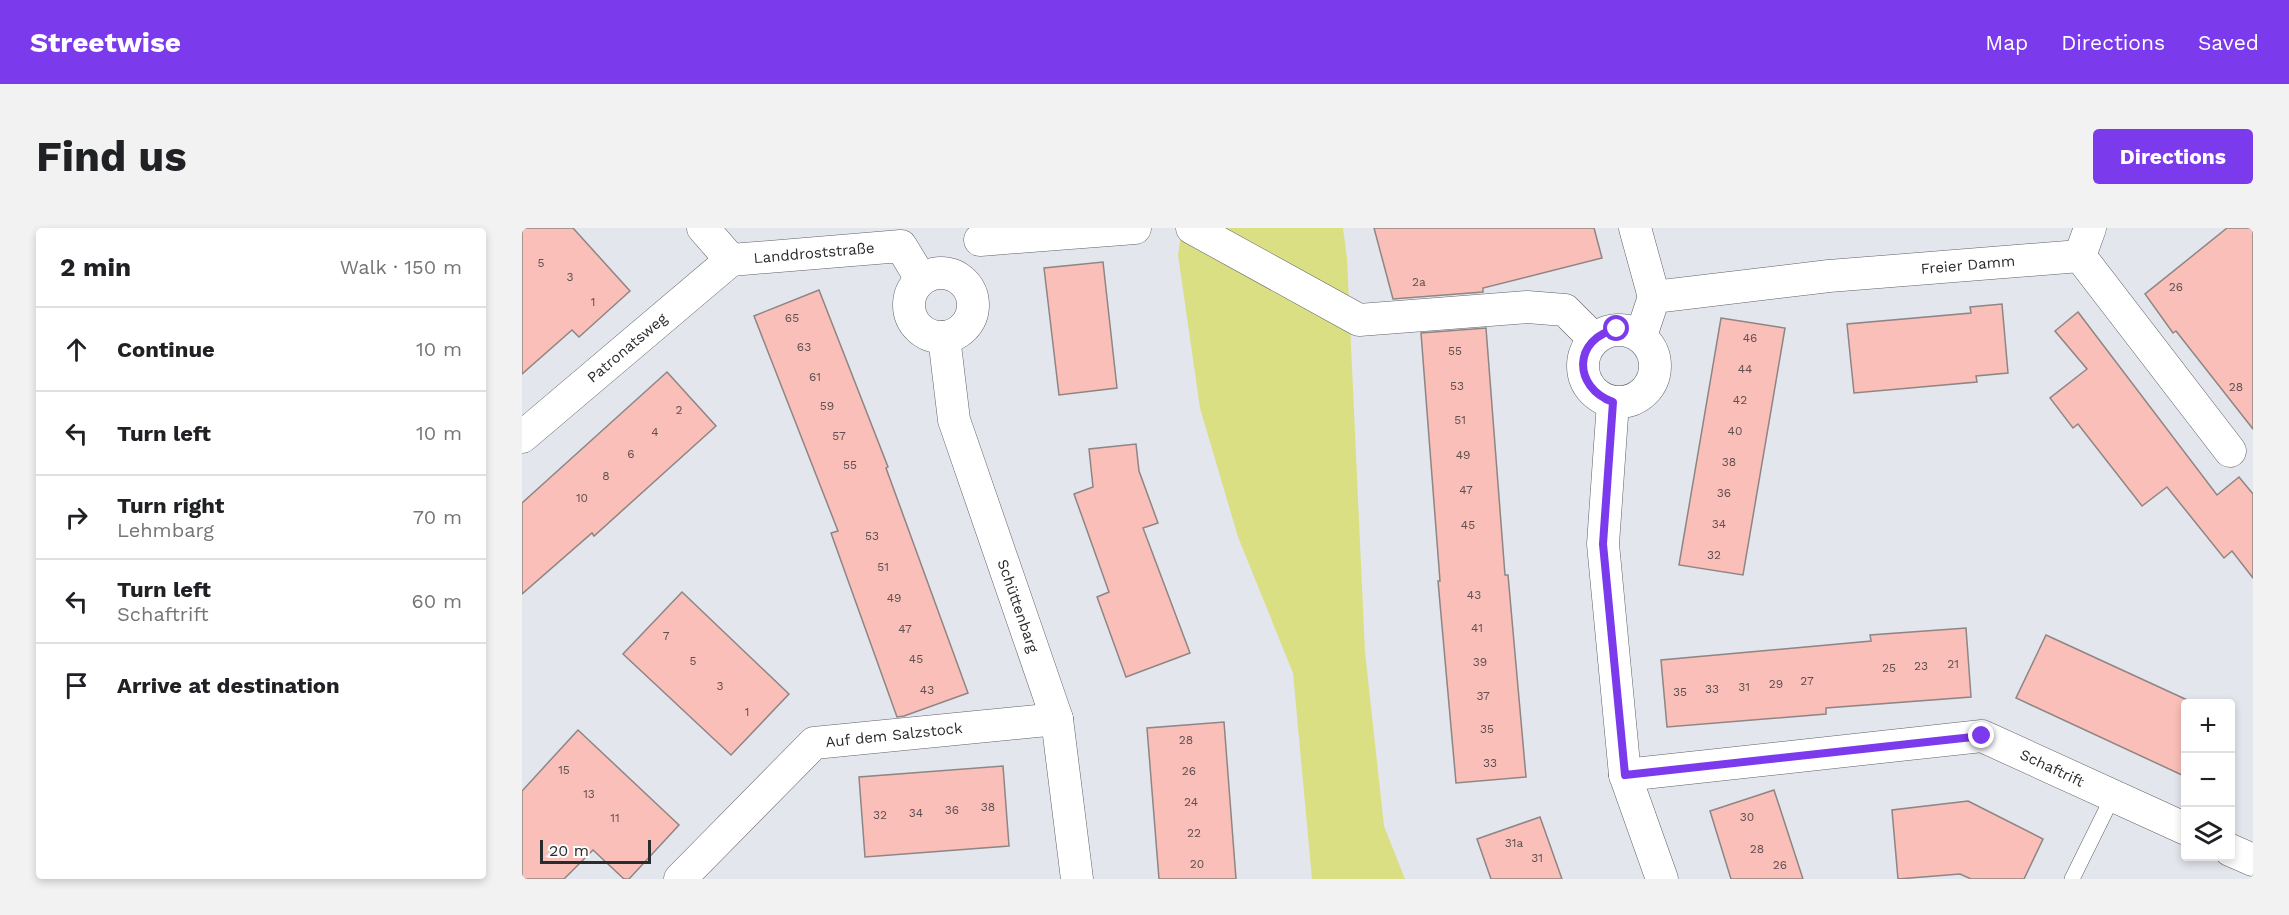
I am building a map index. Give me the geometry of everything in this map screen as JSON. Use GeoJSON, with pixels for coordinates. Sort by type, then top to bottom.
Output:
{"type":"FeatureCollection","features":[{"type":"Feature","properties":{"kind":"street"},"geometry":{"type":"LineString","coordinates":[[703,228],[731,260]]}},
{"type":"Feature","properties":{"kind":"street"},"geometry":{"type":"LineString","coordinates":[[957,276],[980,234],[1135,228]]}},
{"type":"Feature","properties":{"kind":"street"},"geometry":{"type":"LineString","coordinates":[[1192,228],[1359,320],[1527,307],[1565,310],[1594,339]]}},
{"type":"Feature","properties":{"kind":"street"},"geometry":{"type":"LineString","coordinates":[[1635,228],[1653,297],[1641,336]]}},
{"type":"Feature","properties":{"kind":"street","name":"Freier Damm"},"geometry":{"type":"LineString","coordinates":[[1653,297],[2085,242],[2230,451]]}},
{"type":"Feature","properties":{"kind":"street","name":"Landdroststraße"},"geometry":{"type":"LineString","coordinates":[[731,260],[901,246],[921,279]]}},
{"type":"Feature","properties":{"kind":"street","name":"Patronatsweg"},"geometry":{"type":"LineString","coordinates":[[522,437],[731,260]]}},
{"type":"Feature","properties":{"kind":"street"},"geometry":{"type":"LineString","coordinates":[[945,272],[957,276],[971,291],[973,312],[969,321],[963,329],[944,337],[922,330],[914,322],[910,311],[909,299],[914,288],[921,279],[932,273],[945,272]]}},
{"type":"Feature","properties":{"kind":"street"},"geometry":{"type":"LineString","coordinates":[[1617,329],[1630,330],[1641,336],[1652,349],[1656,364],[1653,380],[1643,393],[1629,401],[1613,402],[1600,397],[1590,388],[1584,376],[1583,363],[1586,350],[1594,339],[1605,332],[1617,329]]}},
{"type":"Feature","properties":{"kind":"street","name":"Schüttenbarg"},"geometry":{"type":"LineString","coordinates":[[944,337],[954,420],[1057,719],[1077,879]]}},
{"type":"Feature","properties":{"kind":"street"},"geometry":{"type":"LineString","coordinates":[[1613,402],[1603,544],[1625,775],[1662,879]]}},
{"type":"Feature","properties":{"kind":"street","name":"Auf dem Salzstock"},"geometry":{"type":"LineString","coordinates":[[680,879],[814,743],[1057,719]]}},
{"type":"Feature","properties":{"kind":"street","name":"Schaftrift"},"geometry":{"type":"LineString","coordinates":[[1625,775],[1982,736],[2181,827]]}},
{"type":"Feature","properties":{"kind":"street"},"geometry":{"type":"LineString","coordinates":[[2235,852],[2253,860]]}},
{"type":"Feature","properties":{"kind":"lane"},"geometry":{"type":"LineString","coordinates":[[2072,879],[2113,796]]}},
{"type":"Feature","properties":{"kind":"green space"},"geometry":{"type":"Polygon","coordinates":[[[1182,228],[1343,228],[1347,258],[1365,652],[1384,826],[1405,879],[1312,879],[1293,673],[1238,537],[1200,408],[1178,255],[1182,228]]]}},
{"type":"Feature","properties":{"kind":"building"},"geometry":{"type":"Polygon","coordinates":[[[522,228],[573,228],[630,291],[579,337],[572,330],[522,374],[522,228]]]}},
{"type":"Feature","properties":{"kind":"building"},"geometry":{"type":"Polygon","coordinates":[[[1374,228],[1594,228],[1602,258],[1483,288],[1483,292],[1393,299],[1374,228]]]}},
{"type":"Feature","properties":{"kind":"building"},"geometry":{"type":"Polygon","coordinates":[[[2227,228],[2253,228],[2253,429],[2176,331],[2173,333],[2145,294],[2227,228]]]}},
{"type":"Feature","properties":{"kind":"building"},"geometry":{"type":"Polygon","coordinates":[[[1103,262],[1117,388],[1059,395],[1044,268],[1103,262]]]}},
{"type":"Feature","properties":{"kind":"building"},"geometry":{"type":"Polygon","coordinates":[[[819,290],[888,467],[886,468],[968,693],[904,716],[897,717],[831,533],[838,531],[754,316],[819,290]]]}},
{"type":"Feature","properties":{"kind":"building"},"geometry":{"type":"Polygon","coordinates":[[[2002,304],[2008,373],[1976,376],[1977,382],[1854,393],[1847,324],[1971,313],[1970,307],[2002,304]]]}},
{"type":"Feature","properties":{"kind":"building"},"geometry":{"type":"Polygon","coordinates":[[[2078,312],[2217,495],[2239,477],[2253,494],[2253,578],[2232,551],[2224,558],[2167,487],[2142,506],[2078,424],[2073,428],[2050,398],[2087,369],[2055,331],[2078,312]]]}},
{"type":"Feature","properties":{"kind":"building"},"geometry":{"type":"Polygon","coordinates":[[[1721,318],[1785,328],[1743,575],[1679,565],[1721,318]]]}},
{"type":"Feature","properties":{"kind":"building"},"geometry":{"type":"Polygon","coordinates":[[[1486,328],[1505,575],[1508,575],[1526,777],[1456,783],[1438,581],[1440,581],[1421,333],[1486,328]]]}},
{"type":"Feature","properties":{"kind":"building"},"geometry":{"type":"Polygon","coordinates":[[[667,372],[716,426],[594,536],[592,533],[522,594],[522,503],[667,372]]]}},
{"type":"Feature","properties":{"kind":"building"},"geometry":{"type":"Polygon","coordinates":[[[1136,444],[1139,471],[1158,523],[1143,528],[1190,653],[1126,677],[1097,597],[1109,592],[1074,494],[1093,487],[1089,449],[1136,444]]]}},
{"type":"Feature","properties":{"kind":"building"},"geometry":{"type":"Polygon","coordinates":[[[682,592],[789,694],[731,755],[623,654],[682,592]]]}},
{"type":"Feature","properties":{"kind":"building"},"geometry":{"type":"Polygon","coordinates":[[[1966,628],[1971,697],[1826,708],[1826,714],[1667,727],[1661,660],[1871,641],[1870,635],[1966,628]]]}},
{"type":"Feature","properties":{"kind":"building"},"geometry":{"type":"Polygon","coordinates":[[[2046,635],[2185,699],[2181,699],[2181,775],[2016,698],[2046,635]]]}},
{"type":"Feature","properties":{"kind":"building"},"geometry":{"type":"Polygon","coordinates":[[[1224,722],[1236,879],[1159,879],[1147,728],[1224,722]]]}},
{"type":"Feature","properties":{"kind":"building"},"geometry":{"type":"Polygon","coordinates":[[[578,730],[679,825],[629,879],[624,879],[593,850],[564,879],[522,879],[522,791],[578,730]]]}},
{"type":"Feature","properties":{"kind":"building"},"geometry":{"type":"Polygon","coordinates":[[[1003,766],[1009,846],[865,857],[859,777],[1003,766]]]}},
{"type":"Feature","properties":{"kind":"building"},"geometry":{"type":"Polygon","coordinates":[[[1774,790],[1803,879],[1731,879],[1710,811],[1774,790]]]}},
{"type":"Feature","properties":{"kind":"building"},"geometry":{"type":"Polygon","coordinates":[[[1968,801],[2043,839],[2024,879],[1971,879],[1960,874],[1898,879],[1892,810],[1968,801]]]}},
{"type":"Feature","properties":{"kind":"building"},"geometry":{"type":"Polygon","coordinates":[[[1540,817],[1562,879],[1491,879],[1477,839],[1540,817]]]}},
{"type":"Feature","properties":{"kind":"route"},"geometry":{"type":"LineString","coordinates":[[1617,329],[1605,332],[1594,339],[1586,350],[1583,363],[1584,376],[1590,388],[1600,397],[1613,402],[1603,544],[1625,775],[1982,736]]}}]}
